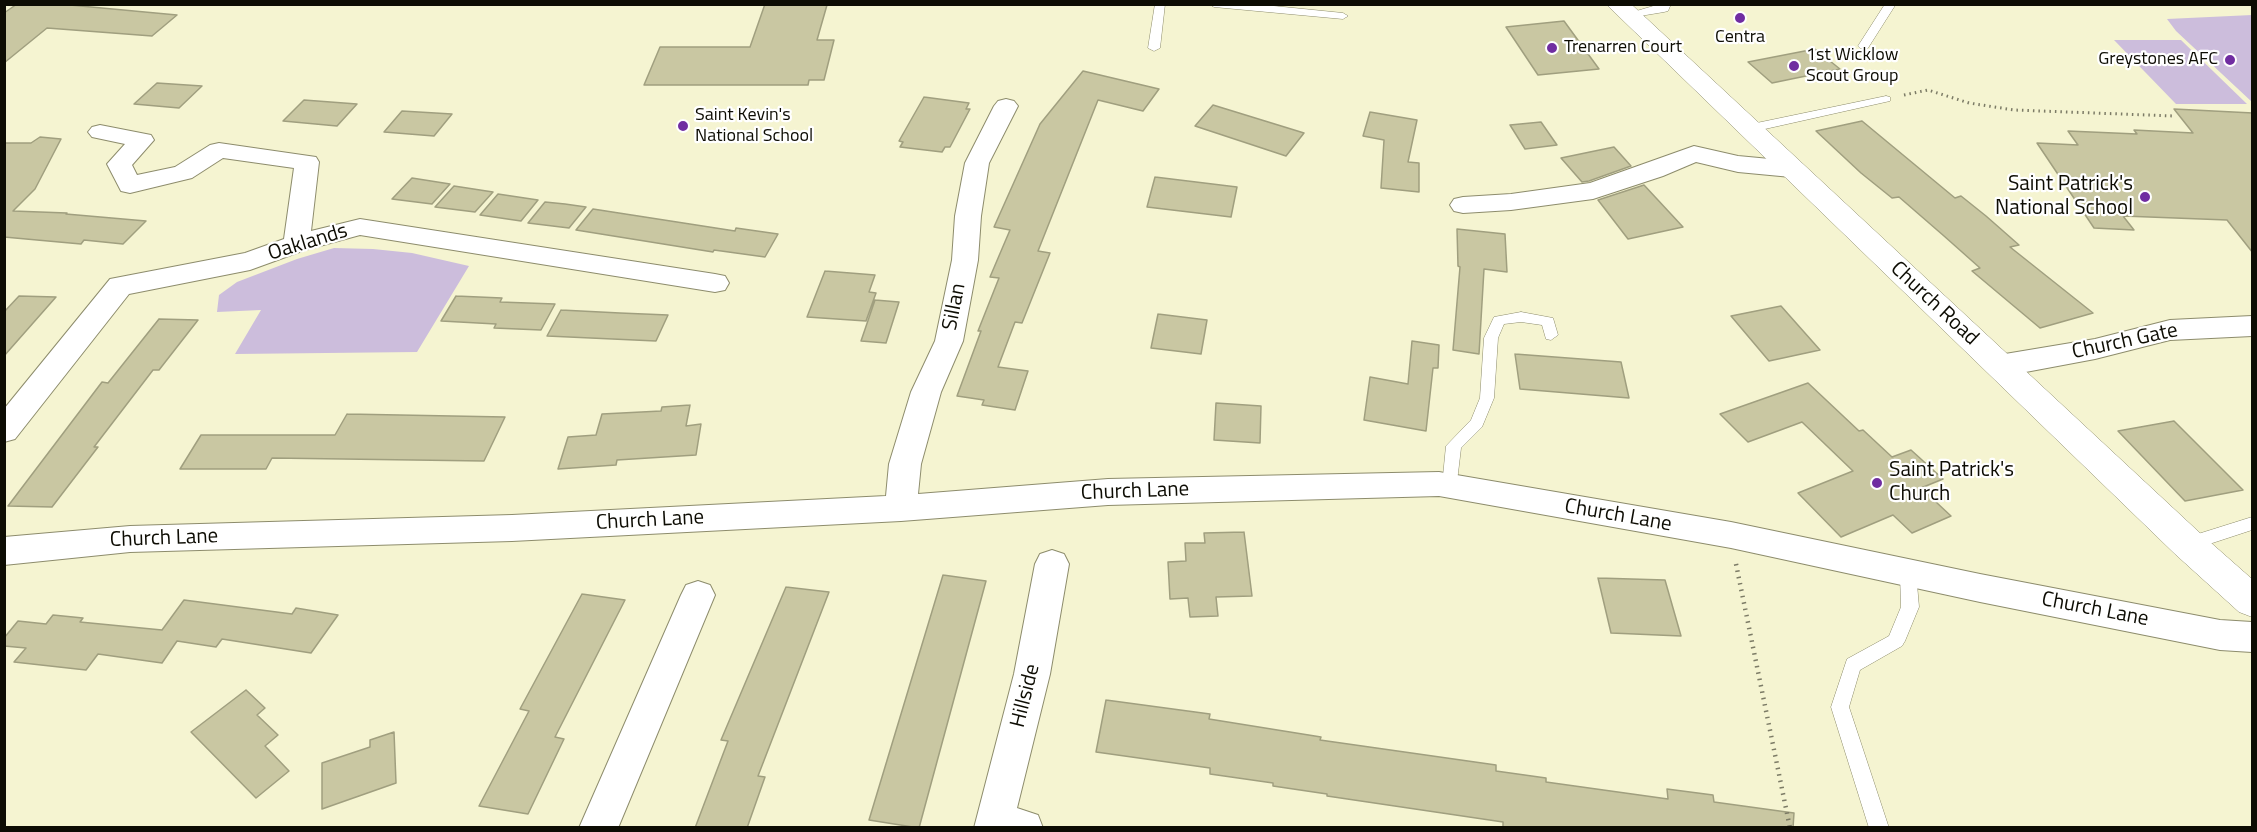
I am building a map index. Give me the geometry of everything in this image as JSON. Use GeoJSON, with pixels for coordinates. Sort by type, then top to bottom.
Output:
{"type":"FeatureCollection","features":[{"type":"Feature","properties":{"kind":"main road","name":"Church Road"},"geometry":{"type":"LineString","coordinates":[[1623,10],[2188,544],[2253,601]]}},
{"type":"Feature","properties":{"kind":"street","name":"Sillan"},"geometry":{"type":"LineString","coordinates":[[901,508],[905,464],[926,392],[949,341],[965,260],[968,216],[977,163],[1006,106]]}},
{"type":"Feature","properties":{"kind":"street"},"geometry":{"type":"LineString","coordinates":[[100,132],[141,140],[119,164],[130,185],[183,173],[219,150],[307,162],[296,244]]}},
{"type":"Feature","properties":{"kind":"street"},"geometry":{"type":"LineString","coordinates":[[1463,205],[1512,202],[1593,191],[1654,171],[1694,154],[1738,164],[1791,169]]}},
{"type":"Feature","properties":{"kind":"street","name":"Oaklands"},"geometry":{"type":"LineString","coordinates":[[4,431],[120,286],[250,261],[296,244],[360,227],[715,283]]}},
{"type":"Feature","properties":{"kind":"street","name":"Church Gate"},"geometry":{"type":"LineString","coordinates":[[1999,366],[2095,349],[2170,330],[2253,326]]}},
{"type":"Feature","properties":{"kind":"street","name":"Church Lane"},"geometry":{"type":"LineString","coordinates":[[4,552],[130,539],[512,528],[901,508],[1108,492],[1428,484],[1731,535],[1908,573],[2209,632],[2253,637]]}},
{"type":"Feature","properties":{"kind":"street","name":"Hillside"},"geometry":{"type":"LineString","coordinates":[[1004,826],[1052,564]]}},
{"type":"Feature","properties":{"kind":"street"},"geometry":{"type":"LineString","coordinates":[[597,828],[698,595]]}},
{"type":"Feature","properties":{"kind":"lane"},"geometry":{"type":"LineString","coordinates":[[1154,48],[1160,4]]}},
{"type":"Feature","properties":{"kind":"lane"},"geometry":{"type":"LineString","coordinates":[[1214,4],[1343,16]]}},
{"type":"Feature","properties":{"kind":"lane"},"geometry":{"type":"LineString","coordinates":[[1623,10],[1664,9],[1666,4]]}},
{"type":"Feature","properties":{"kind":"lane"},"geometry":{"type":"LineString","coordinates":[[1864,46],[1891,4]]}},
{"type":"Feature","properties":{"kind":"lane"},"geometry":{"type":"LineString","coordinates":[[1747,129],[1886,99]]}},
{"type":"Feature","properties":{"kind":"lane"},"geometry":{"type":"LineString","coordinates":[[1450,486],[1454,446],[1478,423],[1487,398],[1491,338],[1499,320],[1521,317],[1548,321],[1551,335]]}},
{"type":"Feature","properties":{"kind":"lane"},"geometry":{"type":"LineString","coordinates":[[2188,544],[2253,524]]}},
{"type":"Feature","properties":{"kind":"lane"},"geometry":{"type":"LineString","coordinates":[[1879,828],[1840,707],[1853,664],[1896,641],[1910,608],[1908,573]]}},
{"type":"Feature","properties":{"kind":"path"},"geometry":{"type":"LineString","coordinates":[[1886,99],[1928,90],[1970,104],[2014,110],[2174,116]]}},
{"type":"Feature","properties":{"kind":"path"},"geometry":{"type":"LineString","coordinates":[[1731,535],[1790,828]]}},
{"type":"Feature","properties":{"kind":"shaded area","name":"Greystones AFC"},"geometry":{"type":"Polygon","coordinates":[[[2252,15],[2252,102],[2176,31],[2167,19],[2252,15]]]}},
{"type":"Feature","properties":{"kind":"shaded area"},"geometry":{"type":"Polygon","coordinates":[[[2114,40],[2181,40],[2247,104],[2176,104],[2114,40]]]}},
{"type":"Feature","properties":{"kind":"shaded area"},"geometry":{"type":"Polygon","coordinates":[[[334,248],[412,253],[469,266],[417,352],[235,354],[261,310],[217,312],[219,295],[237,282],[297,259],[334,248]]]}},
{"type":"Feature","properties":{"kind":"building"},"geometry":{"type":"Polygon","coordinates":[[[17,4],[59,4],[177,15],[152,36],[47,28],[4,63],[4,13],[17,4]]]}},
{"type":"Feature","properties":{"kind":"building"},"geometry":{"type":"Polygon","coordinates":[[[765,4],[827,5],[817,40],[834,40],[824,80],[809,80],[808,85],[644,85],[660,47],[750,47],[765,4]]]}},
{"type":"Feature","properties":{"kind":"building","name":"Trenarren Court"},"geometry":{"type":"Polygon","coordinates":[[[1564,21],[1599,69],[1538,75],[1506,27],[1564,21]]]}},
{"type":"Feature","properties":{"kind":"building","name":"1st Wicklow Scout Group"},"geometry":{"type":"Polygon","coordinates":[[[1815,49],[1840,69],[1772,83],[1748,62],[1815,49]]]}},
{"type":"Feature","properties":{"kind":"building"},"geometry":{"type":"Polygon","coordinates":[[[1083,71],[1159,89],[1143,111],[1098,100],[1038,251],[1050,253],[1022,323],[1015,322],[998,367],[1028,371],[1015,410],[982,405],[984,400],[957,396],[981,331],[978,331],[999,278],[990,277],[1010,230],[994,227],[1040,124],[1083,71]]]}},
{"type":"Feature","properties":{"kind":"building"},"geometry":{"type":"Polygon","coordinates":[[[157,83],[202,86],[179,108],[134,104],[157,83]]]}},
{"type":"Feature","properties":{"kind":"building"},"geometry":{"type":"Polygon","coordinates":[[[924,97],[969,103],[966,109],[970,109],[950,147],[945,147],[942,152],[900,147],[903,142],[899,141],[924,97]]]}},
{"type":"Feature","properties":{"kind":"building"},"geometry":{"type":"Polygon","coordinates":[[[304,100],[357,104],[337,126],[283,121],[304,100]]]}},
{"type":"Feature","properties":{"kind":"building"},"geometry":{"type":"Polygon","coordinates":[[[1213,105],[1304,133],[1286,156],[1195,126],[1213,105]]]}},
{"type":"Feature","properties":{"kind":"building"},"geometry":{"type":"Polygon","coordinates":[[[2174,109],[2253,113],[2253,253],[2227,220],[2123,216],[2134,230],[2094,228],[2037,143],[2078,145],[2068,131],[2137,134],[2134,130],[2193,133],[2174,109]]]}},
{"type":"Feature","properties":{"kind":"building"},"geometry":{"type":"Polygon","coordinates":[[[402,111],[452,114],[434,136],[384,132],[402,111]]]}},
{"type":"Feature","properties":{"kind":"building"},"geometry":{"type":"Polygon","coordinates":[[[1370,112],[1417,120],[1408,162],[1419,163],[1419,192],[1381,188],[1384,140],[1363,136],[1370,112]]]}},
{"type":"Feature","properties":{"kind":"building"},"geometry":{"type":"Polygon","coordinates":[[[1862,121],[1955,198],[1961,196],[1986,216],[2019,245],[2010,247],[2093,313],[2040,328],[1972,271],[1980,268],[1944,236],[1899,197],[1892,198],[1861,173],[1816,131],[1862,121]]]}},
{"type":"Feature","properties":{"kind":"building"},"geometry":{"type":"Polygon","coordinates":[[[1541,122],[1557,145],[1525,149],[1510,125],[1541,122]]]}},
{"type":"Feature","properties":{"kind":"building"},"geometry":{"type":"Polygon","coordinates":[[[40,137],[61,139],[35,189],[13,211],[67,213],[146,221],[123,244],[84,240],[81,244],[4,237],[4,143],[31,143],[40,137]]]}},
{"type":"Feature","properties":{"kind":"building"},"geometry":{"type":"Polygon","coordinates":[[[1614,147],[1631,166],[1589,181],[1582,182],[1561,158],[1614,147]]]}},
{"type":"Feature","properties":{"kind":"building"},"geometry":{"type":"Polygon","coordinates":[[[1155,177],[1237,187],[1231,217],[1147,207],[1155,177]]]}},
{"type":"Feature","properties":{"kind":"building"},"geometry":{"type":"Polygon","coordinates":[[[412,178],[450,184],[432,204],[392,199],[412,178]]]}},
{"type":"Feature","properties":{"kind":"building"},"geometry":{"type":"Polygon","coordinates":[[[1644,185],[1683,227],[1628,239],[1598,200],[1644,185]]]}},
{"type":"Feature","properties":{"kind":"building"},"geometry":{"type":"Polygon","coordinates":[[[454,186],[493,192],[475,212],[435,207],[454,186]]]}},
{"type":"Feature","properties":{"kind":"building"},"geometry":{"type":"Polygon","coordinates":[[[498,194],[538,200],[521,221],[480,215],[498,194]]]}},
{"type":"Feature","properties":{"kind":"building"},"geometry":{"type":"Polygon","coordinates":[[[545,202],[586,207],[569,228],[528,223],[545,202]]]}},
{"type":"Feature","properties":{"kind":"building"},"geometry":{"type":"Polygon","coordinates":[[[593,209],[735,231],[736,228],[778,234],[765,257],[714,250],[713,252],[576,230],[593,209]]]}},
{"type":"Feature","properties":{"kind":"building"},"geometry":{"type":"Polygon","coordinates":[[[1457,229],[1505,234],[1507,272],[1484,269],[1479,354],[1453,350],[1460,267],[1458,266],[1457,229]]]}},
{"type":"Feature","properties":{"kind":"building"},"geometry":{"type":"Polygon","coordinates":[[[825,271],[875,275],[869,292],[876,293],[866,321],[807,317],[825,271]]]}},
{"type":"Feature","properties":{"kind":"building"},"geometry":{"type":"Polygon","coordinates":[[[19,296],[56,297],[4,356],[4,312],[19,296]]]}},
{"type":"Feature","properties":{"kind":"building"},"geometry":{"type":"Polygon","coordinates":[[[456,296],[502,298],[500,302],[555,304],[541,330],[494,328],[496,324],[441,321],[456,296]]]}},
{"type":"Feature","properties":{"kind":"building"},"geometry":{"type":"Polygon","coordinates":[[[875,300],[899,302],[886,343],[861,341],[875,300]]]}},
{"type":"Feature","properties":{"kind":"building"},"geometry":{"type":"Polygon","coordinates":[[[1781,306],[1820,350],[1769,361],[1731,316],[1781,306]]]}},
{"type":"Feature","properties":{"kind":"building"},"geometry":{"type":"Polygon","coordinates":[[[561,310],[668,315],[656,341],[547,336],[561,310]]]}},
{"type":"Feature","properties":{"kind":"building"},"geometry":{"type":"Polygon","coordinates":[[[1158,314],[1207,320],[1201,354],[1151,348],[1158,314]]]}},
{"type":"Feature","properties":{"kind":"building"},"geometry":{"type":"Polygon","coordinates":[[[159,319],[198,320],[159,370],[153,370],[52,507],[8,506],[102,382],[108,383],[159,319]]]}},
{"type":"Feature","properties":{"kind":"building"},"geometry":{"type":"Polygon","coordinates":[[[1412,341],[1439,345],[1438,368],[1433,368],[1426,431],[1364,420],[1370,377],[1408,384],[1412,341]]]}},
{"type":"Feature","properties":{"kind":"building"},"geometry":{"type":"Polygon","coordinates":[[[1515,354],[1621,362],[1629,398],[1520,389],[1515,354]]]}},
{"type":"Feature","properties":{"kind":"building","name":"Saint Patrick's Church"},"geometry":{"type":"Polygon","coordinates":[[[1808,383],[1859,431],[1863,430],[1892,457],[1911,450],[1943,479],[1921,488],[1951,516],[1912,533],[1893,515],[1841,537],[1798,493],[1853,471],[1802,422],[1748,442],[1720,414],[1808,383]]]}},
{"type":"Feature","properties":{"kind":"building"},"geometry":{"type":"Polygon","coordinates":[[[1216,403],[1261,406],[1260,443],[1214,440],[1216,403]]]}},
{"type":"Feature","properties":{"kind":"building"},"geometry":{"type":"Polygon","coordinates":[[[690,405],[686,426],[701,424],[696,455],[617,460],[616,465],[558,469],[568,437],[596,435],[602,414],[661,411],[662,407],[690,405]]]}},
{"type":"Feature","properties":{"kind":"building"},"geometry":{"type":"Polygon","coordinates":[[[347,414],[505,417],[484,461],[272,458],[266,469],[180,469],[201,435],[335,435],[347,414]]]}},
{"type":"Feature","properties":{"kind":"building"},"geometry":{"type":"Polygon","coordinates":[[[2174,421],[2243,490],[2185,501],[2118,431],[2174,421]]]}},
{"type":"Feature","properties":{"kind":"building"},"geometry":{"type":"Polygon","coordinates":[[[1244,532],[1252,596],[1216,597],[1218,616],[1190,617],[1188,598],[1170,599],[1168,562],[1186,561],[1185,543],[1205,543],[1204,533],[1244,532]]]}},
{"type":"Feature","properties":{"kind":"building"},"geometry":{"type":"Polygon","coordinates":[[[943,575],[986,581],[919,828],[869,820],[943,575]]]}},
{"type":"Feature","properties":{"kind":"building"},"geometry":{"type":"Polygon","coordinates":[[[1598,578],[1665,580],[1681,636],[1611,633],[1598,578]]]}},
{"type":"Feature","properties":{"kind":"building"},"geometry":{"type":"Polygon","coordinates":[[[786,587],[829,592],[758,776],[765,777],[747,828],[695,828],[728,741],[721,740],[786,587]]]}},
{"type":"Feature","properties":{"kind":"building"},"geometry":{"type":"Polygon","coordinates":[[[582,594],[625,600],[555,737],[564,739],[528,814],[479,806],[529,711],[520,709],[582,594]]]}},
{"type":"Feature","properties":{"kind":"building"},"geometry":{"type":"Polygon","coordinates":[[[184,600],[292,614],[296,608],[338,615],[311,653],[222,639],[216,647],[177,641],[162,663],[98,654],[86,670],[14,662],[26,648],[4,646],[4,638],[18,621],[46,624],[53,615],[83,618],[80,622],[162,630],[184,600]]]}},
{"type":"Feature","properties":{"kind":"building"},"geometry":{"type":"Polygon","coordinates":[[[246,690],[265,708],[257,715],[278,735],[265,746],[289,771],[256,798],[191,732],[246,690]]]}},
{"type":"Feature","properties":{"kind":"building"},"geometry":{"type":"Polygon","coordinates":[[[1106,700],[1210,714],[1209,719],[1321,737],[1320,740],[1496,765],[1496,771],[1546,778],[1546,782],[1668,799],[1667,789],[1713,795],[1714,802],[1794,813],[1793,828],[1503,828],[1503,822],[1273,786],[1273,783],[1210,774],[1210,768],[1096,752],[1106,700]]]}},
{"type":"Feature","properties":{"kind":"building"},"geometry":{"type":"Polygon","coordinates":[[[394,732],[396,783],[322,809],[322,763],[370,747],[370,740],[394,732]]]}},
{"type":"Feature","properties":{"kind":"place","name":"Centra"},"geometry":{"type":"Point","coordinates":[1740,18]}},
{"type":"Feature","properties":{"kind":"place","name":"Trenarren Court"},"geometry":{"type":"Point","coordinates":[1552,48]}},
{"type":"Feature","properties":{"kind":"place","name":"Greystones AFC"},"geometry":{"type":"Point","coordinates":[2230,60]}},
{"type":"Feature","properties":{"kind":"place","name":"1st Wicklow Scout Group"},"geometry":{"type":"Point","coordinates":[1794,66]}},
{"type":"Feature","properties":{"kind":"place","name":"Saint Kevin's National School"},"geometry":{"type":"Point","coordinates":[683,126]}},
{"type":"Feature","properties":{"kind":"place","name":"Saint Patrick's National School"},"geometry":{"type":"Point","coordinates":[2145,197]}},
{"type":"Feature","properties":{"kind":"place","name":"Saint Patrick's Church"},"geometry":{"type":"Point","coordinates":[1877,483]}}]}
